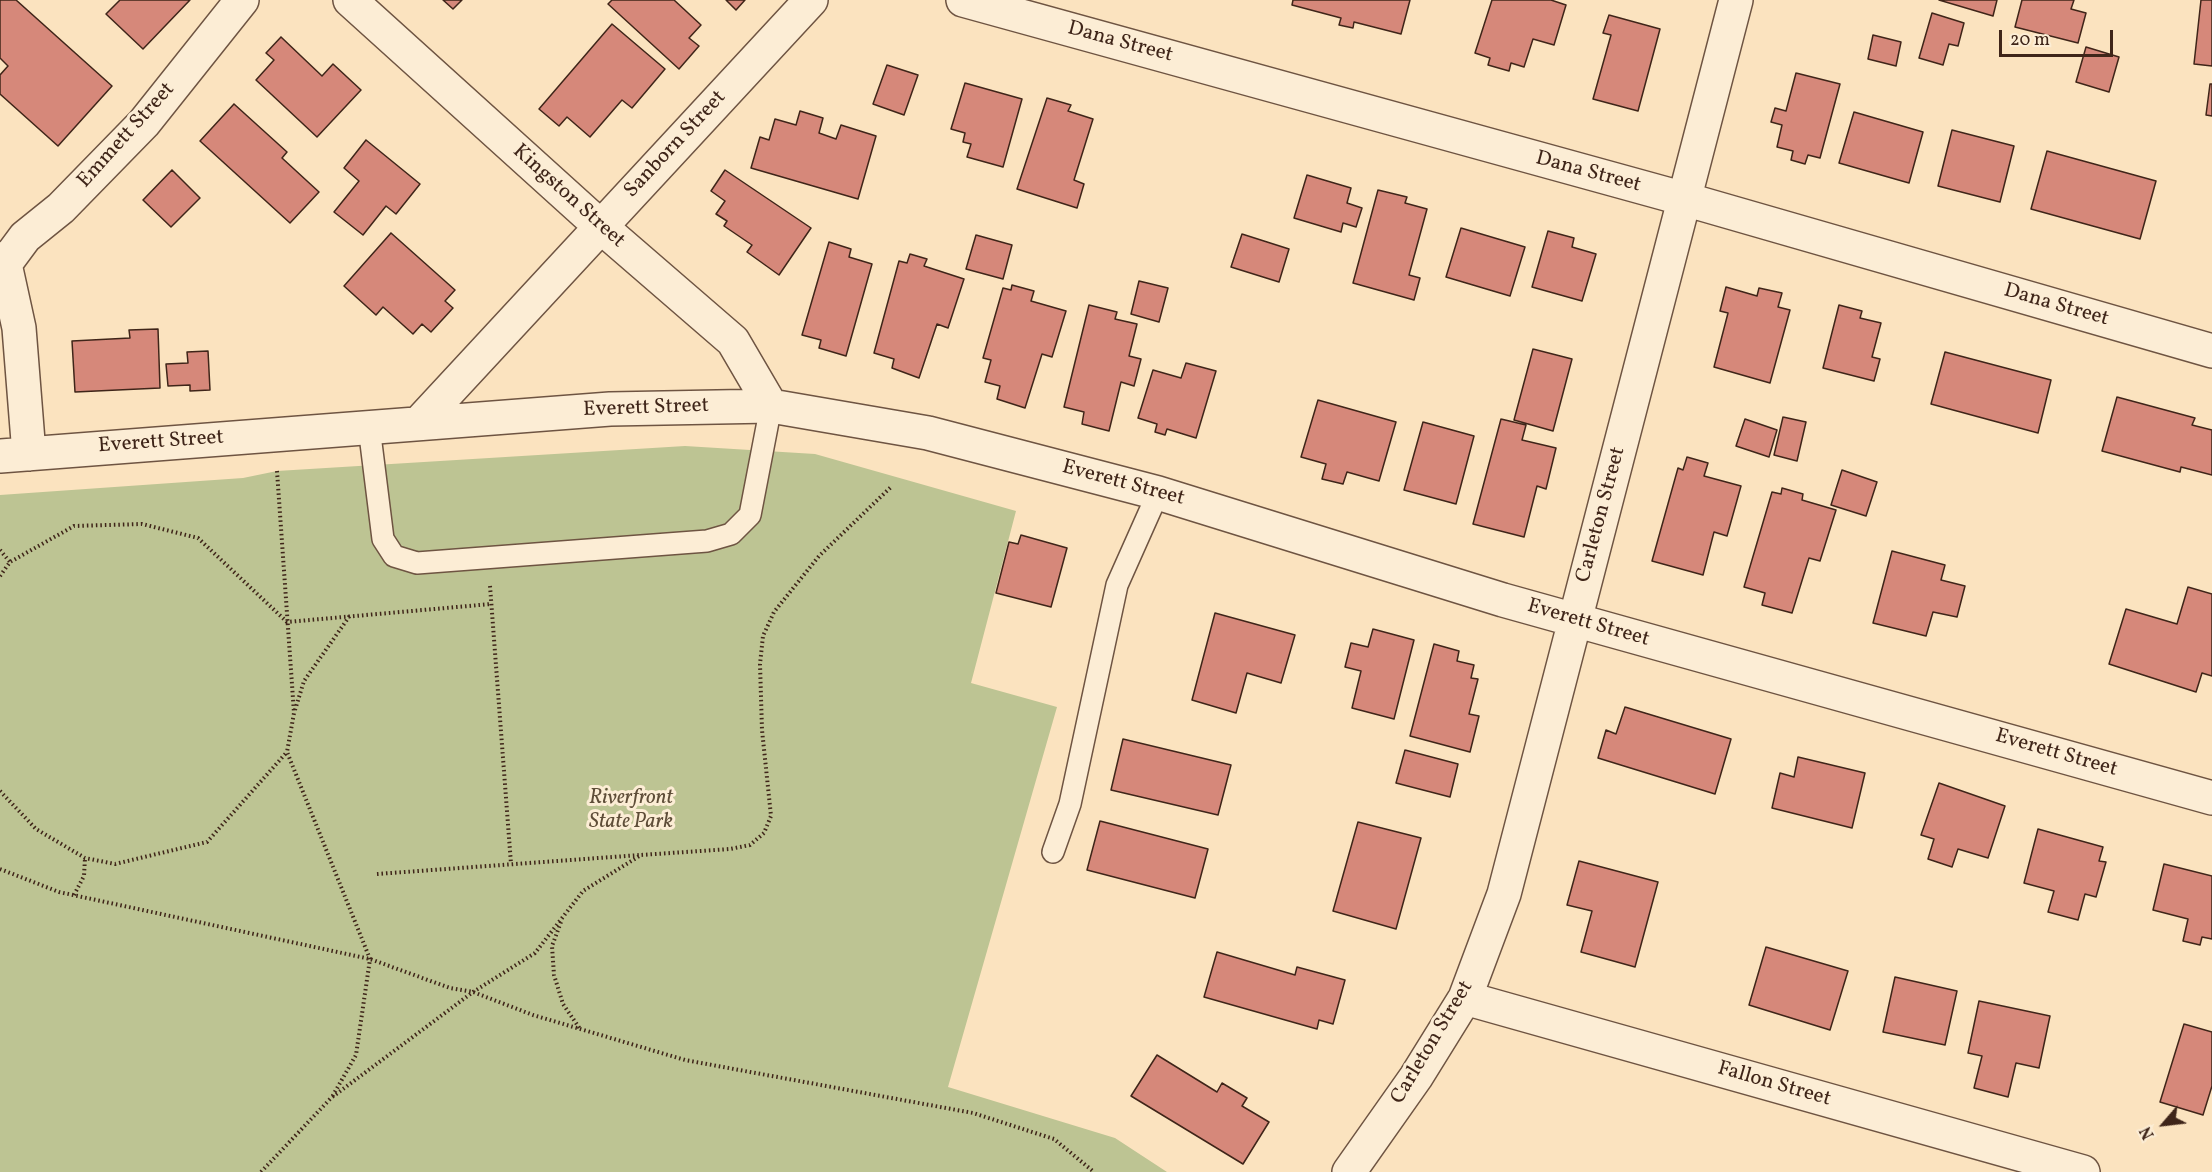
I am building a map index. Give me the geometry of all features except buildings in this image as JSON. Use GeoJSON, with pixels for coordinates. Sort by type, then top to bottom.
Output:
{"type":"FeatureCollection","features":[{"type":"Feature","properties":{"kind":"street","name":"Emmett Street"},"geometry":{"type":"LineString","coordinates":[[2,261],[25,237],[61,208],[144,123],[242,0]]}},
{"type":"Feature","properties":{"kind":"street","name":"Kingston Street"},"geometry":{"type":"LineString","coordinates":[[350,0],[600,226],[733,341],[771,406]]}},
{"type":"Feature","properties":{"kind":"street","name":"Sanborn Street"},"geometry":{"type":"LineString","coordinates":[[419,423],[811,0]]}},
{"type":"Feature","properties":{"kind":"street","name":"Dana Street"},"geometry":{"type":"LineString","coordinates":[[963,0],[1684,199],[2212,351]]}},
{"type":"Feature","properties":{"kind":"street","name":"Carleton Street"},"geometry":{"type":"LineString","coordinates":[[1349,1172],[1416,1077],[1465,998],[1504,894],[1736,0]]}},
{"type":"Feature","properties":{"kind":"street"},"geometry":{"type":"LineString","coordinates":[[2,261],[19,328],[15,455]]}},
{"type":"Feature","properties":{"kind":"street","name":"Everett Street"},"geometry":{"type":"LineString","coordinates":[[15,455],[610,409],[771,406],[928,433],[1158,493],[1574,620],[2212,798]]}},
{"type":"Feature","properties":{"kind":"street","name":"Fallon Street"},"geometry":{"type":"LineString","coordinates":[[1465,998],[2083,1172]]}},
{"type":"Feature","properties":{"kind":"lane"},"geometry":{"type":"LineString","coordinates":[[369,427],[383,539],[394,556],[417,563],[707,541],[731,534],[750,515],[771,406]]}},
{"type":"Feature","properties":{"kind":"lane"},"geometry":{"type":"LineString","coordinates":[[1053,852],[1070,804],[1117,585],[1158,493]]}},
{"type":"Feature","properties":{"kind":"path"},"geometry":{"type":"LineString","coordinates":[[275,435],[294,713]]}},
{"type":"Feature","properties":{"kind":"path"},"geometry":{"type":"LineString","coordinates":[[377,874],[730,849],[750,845],[764,833],[771,816],[762,730],[760,664],[763,636],[774,612],[819,556],[892,486]]}},
{"type":"Feature","properties":{"kind":"path"},"geometry":{"type":"LineString","coordinates":[[0,576],[10,561],[74,526],[142,524],[198,538],[287,622]]}},
{"type":"Feature","properties":{"kind":"path"},"geometry":{"type":"LineString","coordinates":[[0,550],[10,561]]}},
{"type":"Feature","properties":{"kind":"path"},"geometry":{"type":"LineString","coordinates":[[488,557],[511,864]]}},
{"type":"Feature","properties":{"kind":"path"},"geometry":{"type":"LineString","coordinates":[[287,622],[351,614],[491,604]]}},
{"type":"Feature","properties":{"kind":"path"},"geometry":{"type":"LineString","coordinates":[[331,1098],[356,1055],[370,959],[288,752],[294,713],[304,681],[351,614]]}},
{"type":"Feature","properties":{"kind":"path"},"geometry":{"type":"LineString","coordinates":[[0,792],[36,829],[85,858],[115,864],[207,842],[288,752]]}},
{"type":"Feature","properties":{"kind":"path"},"geometry":{"type":"LineString","coordinates":[[261,1172],[331,1098],[473,992],[535,953],[583,891],[641,855]]}},
{"type":"Feature","properties":{"kind":"path"},"geometry":{"type":"LineString","coordinates":[[74,895],[84,876],[85,858]]}},
{"type":"Feature","properties":{"kind":"path"},"geometry":{"type":"LineString","coordinates":[[0,869],[59,892],[370,959],[450,988],[473,992],[581,1030],[685,1060],[973,1113],[1054,1139],[1094,1172]]}},
{"type":"Feature","properties":{"kind":"path"},"geometry":{"type":"LineString","coordinates":[[562,917],[552,946],[554,975],[563,1004],[581,1030]]}},
{"type":"Feature","properties":{"kind":"green space","name":"Riverfront State Park"},"geometry":{"type":"Polygon","coordinates":[[[685,446],[815,454],[1016,511],[971,683],[1057,707],[948,1087],[1115,1138],[1167,1172],[0,1172],[0,495],[243,478],[277,471],[685,446]]]}}]}
